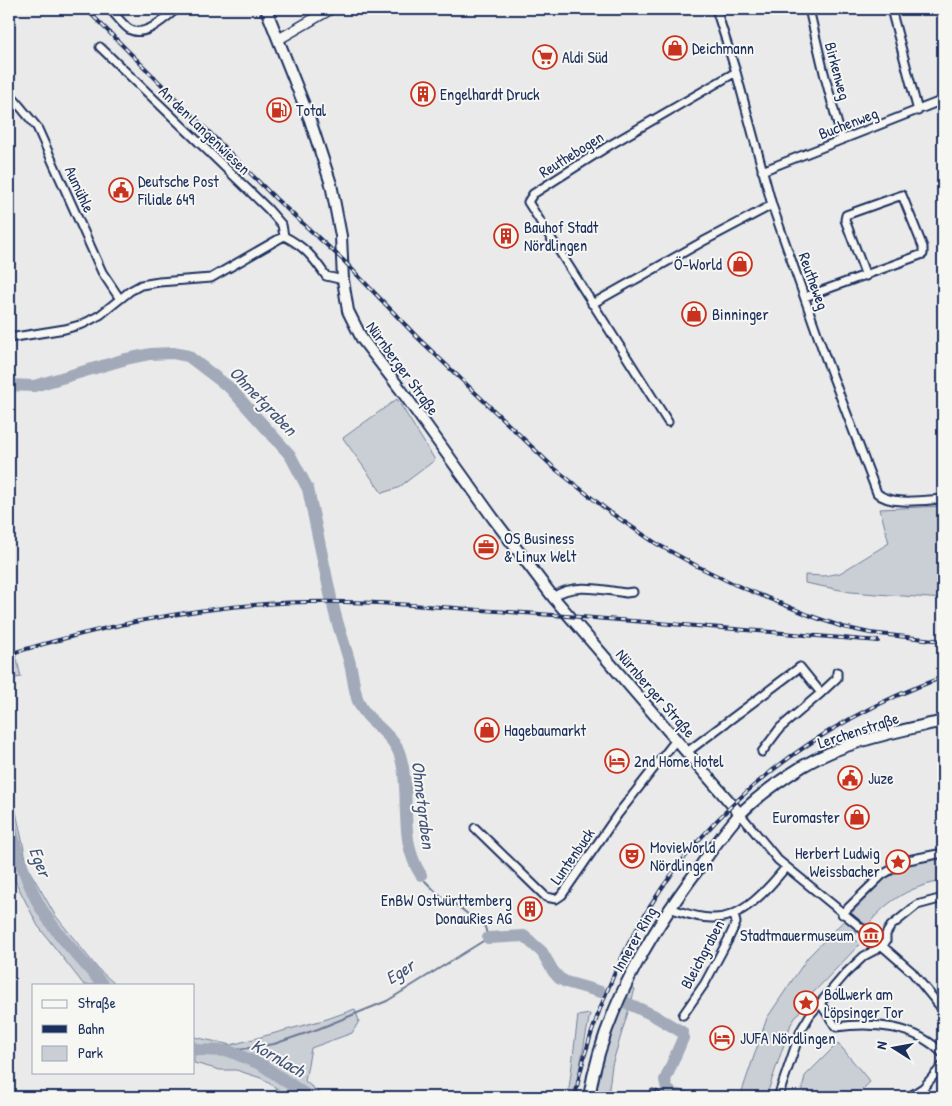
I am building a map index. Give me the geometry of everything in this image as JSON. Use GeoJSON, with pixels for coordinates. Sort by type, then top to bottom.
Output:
{"type":"FeatureCollection","features":[{"type":"Feature","properties":{"kind":"main road","name":"Nürnberger Straße"},"geometry":{"type":"LineString","coordinates":[[266,9],[310,120],[331,184],[341,236],[343,280],[348,311],[362,339],[493,518],[554,597],[740,814]]}},
{"type":"Feature","properties":{"kind":"main road","name":"Lerchenstraße"},"geometry":{"type":"LineString","coordinates":[[740,814],[777,784],[820,757],[865,740],[943,721]]}},
{"type":"Feature","properties":{"kind":"main road","name":"Innerer Ring"},"geometry":{"type":"LineString","coordinates":[[589,1097],[596,1064],[624,987],[669,908],[740,814]]}},
{"type":"Feature","properties":{"kind":"street"},"geometry":{"type":"LineString","coordinates":[[110,9],[129,29],[145,31],[177,9]]}},
{"type":"Feature","properties":{"kind":"street"},"geometry":{"type":"LineString","coordinates":[[279,39],[331,9]]}},
{"type":"Feature","properties":{"kind":"street","name":"Reutheweg"},"geometry":{"type":"LineString","coordinates":[[716,9],[736,72],[772,205],[877,493],[885,499],[943,499]]}},
{"type":"Feature","properties":{"kind":"street","name":"Birkenweg"},"geometry":{"type":"LineString","coordinates":[[809,9],[842,140]]}},
{"type":"Feature","properties":{"kind":"street"},"geometry":{"type":"LineString","coordinates":[[891,9],[918,111]]}},
{"type":"Feature","properties":{"kind":"street","name":"An den Langenwiesen"},"geometry":{"type":"LineString","coordinates":[[100,48],[268,209],[282,225],[284,236]]}},
{"type":"Feature","properties":{"kind":"street","name":"Reuthebogen"},"geometry":{"type":"LineString","coordinates":[[668,422],[528,202],[533,194],[619,140],[736,72]]}},
{"type":"Feature","properties":{"kind":"street","name":"Aumühle"},"geometry":{"type":"LineString","coordinates":[[9,93],[37,128],[102,272],[120,300]]}},
{"type":"Feature","properties":{"kind":"street","name":"Buchenweg"},"geometry":{"type":"LineString","coordinates":[[762,171],[943,100]]}},
{"type":"Feature","properties":{"kind":"street"},"geometry":{"type":"LineString","coordinates":[[805,297],[866,276],[923,254],[923,247],[902,195],[846,215],[845,220],[866,276]]}},
{"type":"Feature","properties":{"kind":"street"},"geometry":{"type":"LineString","coordinates":[[592,304],[772,205]]}},
{"type":"Feature","properties":{"kind":"street"},"geometry":{"type":"LineString","coordinates":[[9,338],[65,329],[83,324],[141,285],[211,278],[284,236],[300,244],[313,257],[326,276],[343,280]]}},
{"type":"Feature","properties":{"kind":"street"},"geometry":{"type":"LineString","coordinates":[[554,597],[560,592],[574,589],[633,592]]}},
{"type":"Feature","properties":{"kind":"street"},"geometry":{"type":"LineString","coordinates":[[687,752],[800,667],[821,693]]}},
{"type":"Feature","properties":{"kind":"street"},"geometry":{"type":"LineString","coordinates":[[762,752],[780,728],[837,678],[837,672]]}},
{"type":"Feature","properties":{"kind":"street","name":"Luntenbuck"},"geometry":{"type":"LineString","coordinates":[[475,828],[546,897],[556,899],[562,895],[639,786],[676,740]]}},
{"type":"Feature","properties":{"kind":"street","name":"Nürnberger Straße"},"geometry":{"type":"LineString","coordinates":[[740,814],[760,840],[786,867],[865,931]]}},
{"type":"Feature","properties":{"kind":"street"},"geometry":{"type":"LineString","coordinates":[[842,914],[882,876],[908,860],[943,853]]}},
{"type":"Feature","properties":{"kind":"street","name":"Bleichgraben"},"geometry":{"type":"LineString","coordinates":[[683,1015],[705,983],[728,940],[736,923],[734,914],[747,906],[786,867]]}},
{"type":"Feature","properties":{"kind":"street"},"geometry":{"type":"LineString","coordinates":[[778,1097],[802,1030],[810,1015],[846,973],[864,956],[886,941],[886,934],[891,926],[917,905],[943,898]]}},
{"type":"Feature","properties":{"kind":"street"},"geometry":{"type":"LineString","coordinates":[[669,908],[702,918],[725,917],[734,914]]}},
{"type":"Feature","properties":{"kind":"street"},"geometry":{"type":"LineString","coordinates":[[882,945],[912,972],[943,1010]]}},
{"type":"Feature","properties":{"kind":"street"},"geometry":{"type":"LineString","coordinates":[[820,1003],[836,1027],[868,1024],[900,1030],[919,1037],[936,1047],[943,1054]]}},
{"type":"Feature","properties":{"kind":"street"},"geometry":{"type":"LineString","coordinates":[[909,1097],[923,1088],[943,1065]]}},
{"type":"Feature","properties":{"kind":"green space"},"geometry":{"type":"Polygon","coordinates":[[[397,399],[435,460],[398,488],[382,493],[343,438],[397,399]]]}},
{"type":"Feature","properties":{"kind":"green space"},"geometry":{"type":"Polygon","coordinates":[[[943,506],[943,599],[851,592],[805,583],[805,575],[824,576],[840,573],[889,543],[880,509],[943,506]]]}},
{"type":"Feature","properties":{"kind":"green space"},"geometry":{"type":"Polygon","coordinates":[[[16,656],[21,677],[9,679],[9,658],[16,656]]]}},
{"type":"Feature","properties":{"kind":"green space"},"geometry":{"type":"Polygon","coordinates":[[[9,779],[28,868],[55,915],[98,969],[115,984],[83,984],[38,926],[9,869],[9,779]]]}},
{"type":"Feature","properties":{"kind":"green space"},"geometry":{"type":"Polygon","coordinates":[[[943,858],[943,881],[921,886],[901,895],[884,908],[868,925],[866,923],[853,937],[860,944],[810,996],[791,1024],[766,1097],[740,1097],[767,1018],[808,957],[885,879],[911,864],[943,858]]]}},
{"type":"Feature","properties":{"kind":"green space"},"geometry":{"type":"Polygon","coordinates":[[[629,985],[635,989],[612,1065],[608,1097],[594,1097],[598,1073],[629,985]]]}},
{"type":"Feature","properties":{"kind":"green space"},"geometry":{"type":"Polygon","coordinates":[[[355,1009],[359,1021],[352,1033],[311,1048],[305,1081],[324,1097],[290,1097],[261,1078],[236,1070],[220,1070],[195,1063],[195,1037],[231,1045],[327,1019],[355,1009]]]}},
{"type":"Feature","properties":{"kind":"green space"},"geometry":{"type":"Polygon","coordinates":[[[590,1014],[574,1097],[568,1097],[578,1016],[590,1014]]]}},
{"type":"Feature","properties":{"kind":"green space"},"geometry":{"type":"Polygon","coordinates":[[[838,1043],[870,1082],[855,1097],[809,1097],[802,1090],[805,1076],[838,1043]]]}},
{"type":"Feature","properties":{"kind":"waterway","name":"Ohmetgraben"},"geometry":{"type":"LineString","coordinates":[[9,385],[34,386],[126,359],[150,354],[173,353],[188,356],[230,388],[290,455],[308,489],[331,598]]}},
{"type":"Feature","properties":{"kind":"waterway","name":"Ohmetgraben"},"geometry":{"type":"LineString","coordinates":[[333,605],[350,664],[358,701],[367,716],[392,740],[400,755],[405,785],[409,846],[421,875]]}},
{"type":"Feature","properties":{"kind":"waterway","name":"Eger"},"geometry":{"type":"LineString","coordinates":[[9,819],[23,870],[36,899],[58,933],[102,984]]}},
{"type":"Feature","properties":{"kind":"waterway","name":"Eger"},"geometry":{"type":"LineString","coordinates":[[229,1051],[274,1044],[318,1029],[387,1001],[488,938],[485,927],[456,905],[441,897],[425,881]]}},
{"type":"Feature","properties":{"kind":"waterway","name":"Eger"},"geometry":{"type":"LineString","coordinates":[[488,938],[524,936],[542,952],[559,978],[566,982],[601,992]]}},
{"type":"Feature","properties":{"kind":"waterway","name":"Eger"},"geometry":{"type":"LineString","coordinates":[[627,1003],[653,1015],[682,1032],[683,1038],[665,1080],[667,1089],[673,1094],[687,1097]]}},
{"type":"Feature","properties":{"kind":"waterway","name":"Kornlach"},"geometry":{"type":"LineString","coordinates":[[195,1048],[229,1051],[262,1065],[309,1097]]}},
{"type":"Feature","properties":{"kind":"tunnel"},"geometry":{"type":"LineString","coordinates":[[865,931],[880,944]]}},
{"type":"Feature","properties":{"kind":"railway"},"geometry":{"type":"LineString","coordinates":[[86,9],[276,199],[343,260],[417,337],[554,468],[611,513],[657,544],[697,566],[736,585],[811,616],[843,627],[870,633],[943,641]]}},
{"type":"Feature","properties":{"kind":"railway"},"geometry":{"type":"LineString","coordinates":[[9,654],[69,637],[161,617],[223,608],[318,602],[382,603],[445,607],[878,641]]}},
{"type":"Feature","properties":{"kind":"railway"},"geometry":{"type":"LineString","coordinates":[[575,1097],[577,1084],[596,1021],[605,996],[631,940],[662,888],[698,842],[738,799],[784,762],[833,729],[886,701],[943,677]]}},
{"type":"Feature","properties":{"kind":"place","name":"Deichmann"},"geometry":{"type":"Point","coordinates":[675,48]}},
{"type":"Feature","properties":{"kind":"place","name":"Aldi Süd"},"geometry":{"type":"Point","coordinates":[545,57]}},
{"type":"Feature","properties":{"kind":"place","name":"Engelhardt Druck"},"geometry":{"type":"Point","coordinates":[423,94]}},
{"type":"Feature","properties":{"kind":"place","name":"Total"},"geometry":{"type":"Point","coordinates":[279,110]}},
{"type":"Feature","properties":{"kind":"place","name":"Deutsche Post Filiale 649"},"geometry":{"type":"Point","coordinates":[121,190]}},
{"type":"Feature","properties":{"kind":"place","name":"Bauhof Stadt Nördlingen"},"geometry":{"type":"Point","coordinates":[506,236]}},
{"type":"Feature","properties":{"kind":"place","name":"Ö-World"},"geometry":{"type":"Point","coordinates":[740,264]}},
{"type":"Feature","properties":{"kind":"place","name":"Binninger"},"geometry":{"type":"Point","coordinates":[694,314]}},
{"type":"Feature","properties":{"kind":"place","name":"OS Business & Linux Welt"},"geometry":{"type":"Point","coordinates":[486,547]}},
{"type":"Feature","properties":{"kind":"place","name":"Hagebaumarkt"},"geometry":{"type":"Point","coordinates":[487,730]}},
{"type":"Feature","properties":{"kind":"place","name":"2nd Home Hotel"},"geometry":{"type":"Point","coordinates":[617,761]}},
{"type":"Feature","properties":{"kind":"place","name":"Juze"},"geometry":{"type":"Point","coordinates":[850,778]}},
{"type":"Feature","properties":{"kind":"place","name":"Euromaster"},"geometry":{"type":"Point","coordinates":[857,817]}},
{"type":"Feature","properties":{"kind":"place","name":"MovieWorld Nördlingen"},"geometry":{"type":"Point","coordinates":[632,856]}},
{"type":"Feature","properties":{"kind":"place","name":"Herbert Ludwig Weissbacher"},"geometry":{"type":"Point","coordinates":[898,862]}},
{"type":"Feature","properties":{"kind":"place","name":"EnBW Ostwürttemberg DonauRies AG"},"geometry":{"type":"Point","coordinates":[530,909]}},
{"type":"Feature","properties":{"kind":"place","name":"Stadtmauermuseum"},"geometry":{"type":"Point","coordinates":[871,935]}},
{"type":"Feature","properties":{"kind":"place","name":"Bollwerk am Löpsinger Tor"},"geometry":{"type":"Point","coordinates":[806,1003]}},
{"type":"Feature","properties":{"kind":"place","name":"JUFA Nördlingen"},"geometry":{"type":"Point","coordinates":[722,1038]}}]}
